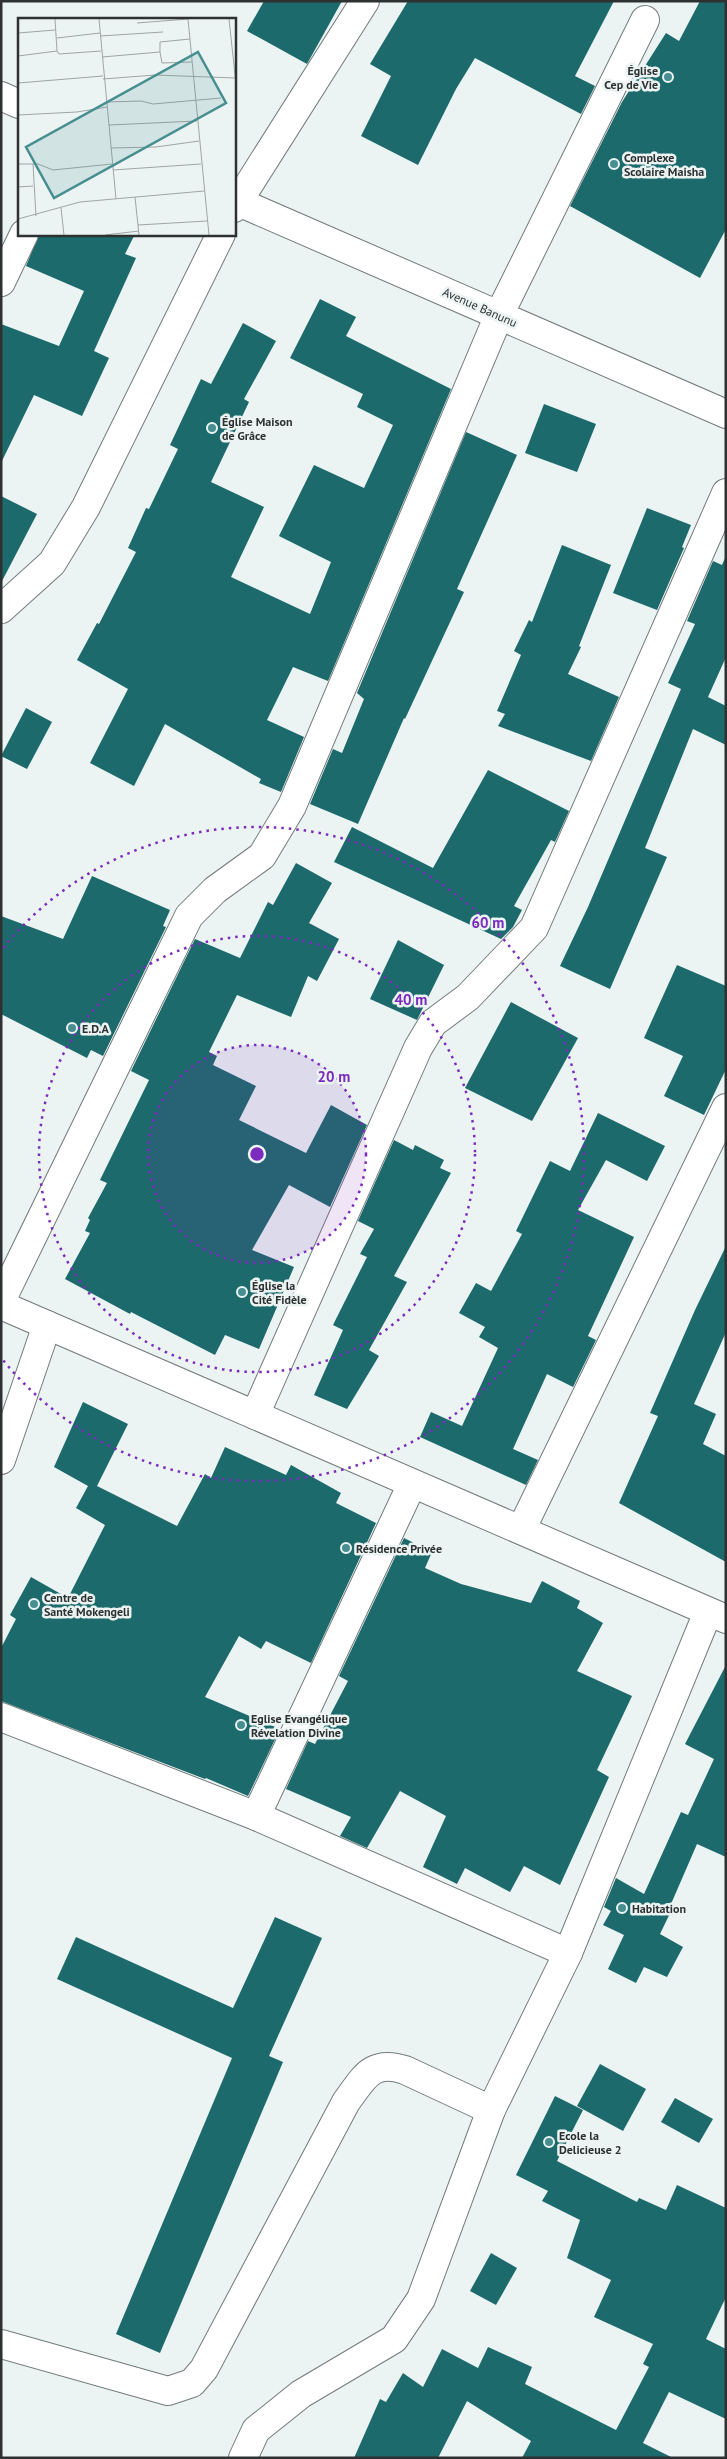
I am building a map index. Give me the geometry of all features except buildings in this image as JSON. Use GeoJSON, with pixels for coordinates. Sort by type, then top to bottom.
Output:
{"type":"FeatureCollection","features":[{"type":"Feature","properties":{"kind":"street"},"geometry":{"type":"LineString","coordinates":[[235,203],[365,1]]}},
{"type":"Feature","properties":{"kind":"street"},"geometry":{"type":"LineString","coordinates":[[1,1301],[189,916],[215,890],[262,856],[292,806],[500,315],[645,20]]}},
{"type":"Feature","properties":{"kind":"street"},"geometry":{"type":"LineString","coordinates":[[1,96],[18,104]]}},
{"type":"Feature","properties":{"kind":"street","name":"Avenue Banunu"},"geometry":{"type":"LineString","coordinates":[[235,203],[724,410]]}},
{"type":"Feature","properties":{"kind":"street"},"geometry":{"type":"LineString","coordinates":[[1,282],[24,235]]}},
{"type":"Feature","properties":{"kind":"street"},"geometry":{"type":"LineString","coordinates":[[1,609],[52,563],[86,507],[221,235]]}},
{"type":"Feature","properties":{"kind":"street"},"geometry":{"type":"LineString","coordinates":[[255,1415],[418,1048],[433,1023],[468,997],[534,928],[726,493]]}},
{"type":"Feature","properties":{"kind":"street"},"geometry":{"type":"LineString","coordinates":[[521,1530],[726,1108]]}},
{"type":"Feature","properties":{"kind":"street"},"geometry":{"type":"LineString","coordinates":[[1,1305],[717,1616],[568,1953],[491,2110],[421,2299],[394,2338],[301,2394],[256,2430],[243,2458]]}},
{"type":"Feature","properties":{"kind":"street"},"geometry":{"type":"LineString","coordinates":[[1,1460],[47,1325]]}},
{"type":"Feature","properties":{"kind":"street"},"geometry":{"type":"LineString","coordinates":[[256,1816],[412,1484]]}},
{"type":"Feature","properties":{"kind":"street"},"geometry":{"type":"LineString","coordinates":[[1,1717],[256,1816],[568,1953]]}},
{"type":"Feature","properties":{"kind":"street"},"geometry":{"type":"LineString","coordinates":[[1,2344],[168,2391],[192,2383],[204,2369],[346,2102],[370,2070],[390,2065],[405,2070],[491,2110]]}},
{"type":"Feature","properties":{"kind":"place","name":"Église Cep de Vie"},"geometry":{"type":"Point","coordinates":[668,77]}},
{"type":"Feature","properties":{"kind":"place","name":"Complexe Scolaire Maisha"},"geometry":{"type":"Point","coordinates":[614,164]}},
{"type":"Feature","properties":{"kind":"place","name":"Église Maison de Grâce"},"geometry":{"type":"Point","coordinates":[212,428]}},
{"type":"Feature","properties":{"kind":"place","name":"E.D.A"},"geometry":{"type":"Point","coordinates":[72,1028]}},
{"type":"Feature","properties":{"kind":"place","name":"Église la Cité Fidèle"},"geometry":{"type":"Point","coordinates":[242,1292]}},
{"type":"Feature","properties":{"kind":"place","name":"Résidence Privée"},"geometry":{"type":"Point","coordinates":[346,1548]}},
{"type":"Feature","properties":{"kind":"place","name":"Centre de Santé Mokengeli"},"geometry":{"type":"Point","coordinates":[34,1604]}},
{"type":"Feature","properties":{"kind":"place","name":"Eglise Evangélique Révelation Divine"},"geometry":{"type":"Point","coordinates":[241,1725]}},
{"type":"Feature","properties":{"kind":"place","name":"Habitation"},"geometry":{"type":"Point","coordinates":[622,1908]}},
{"type":"Feature","properties":{"kind":"place","name":"Ecole la Delicieuse 2"},"geometry":{"type":"Point","coordinates":[549,2142]}}]}
